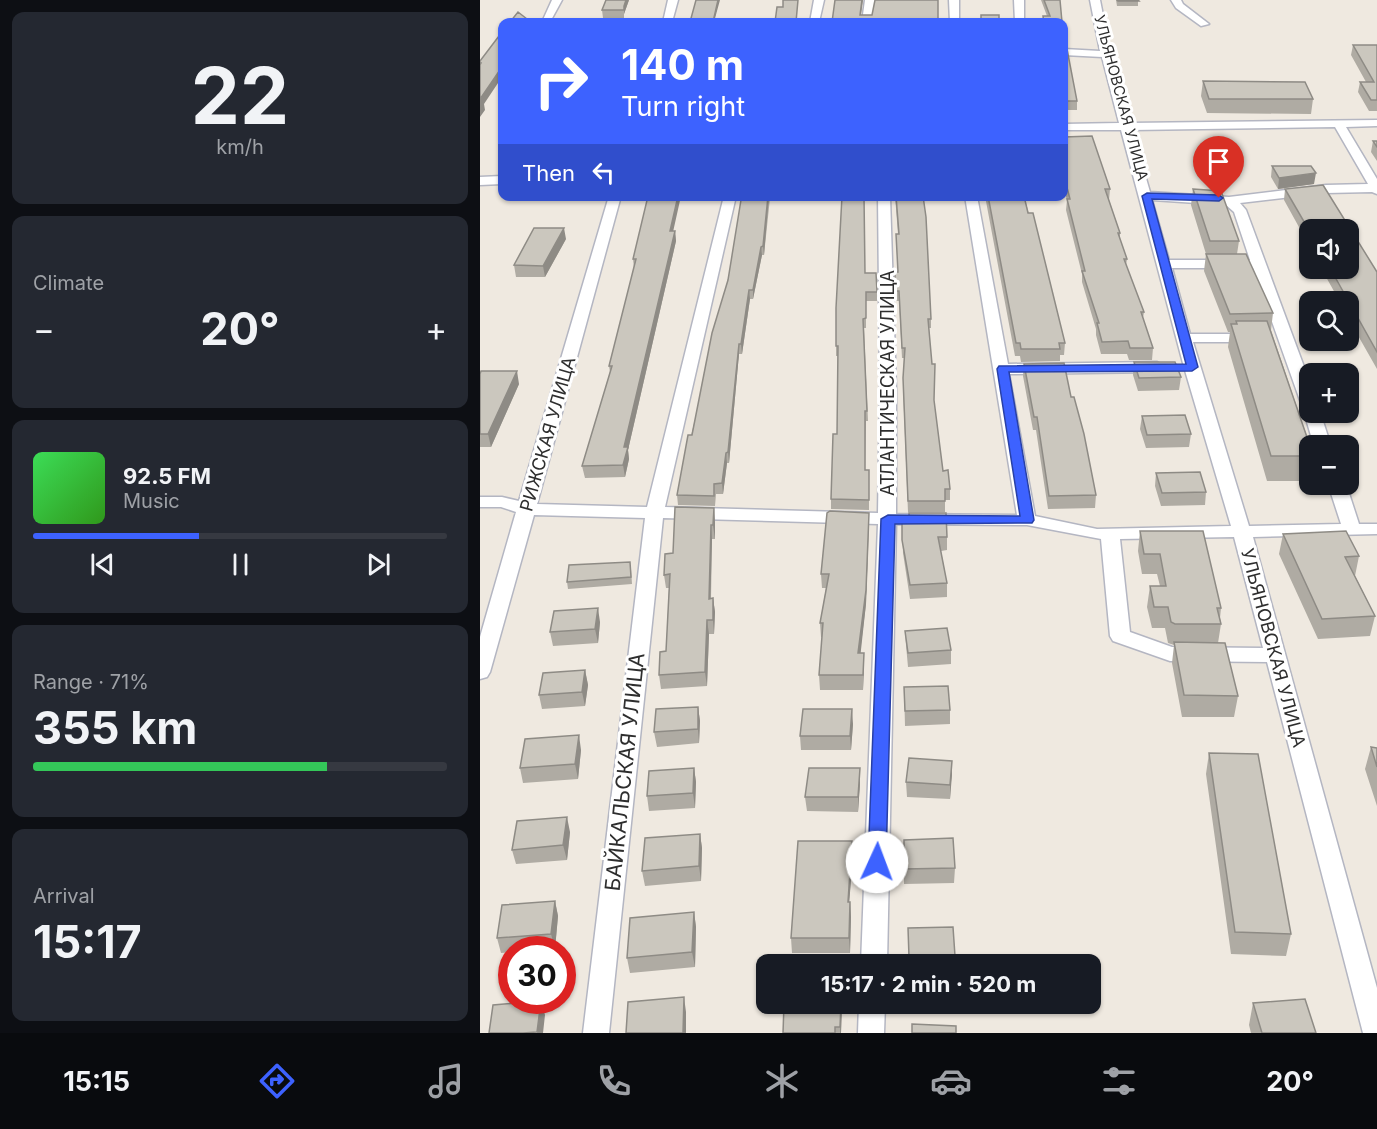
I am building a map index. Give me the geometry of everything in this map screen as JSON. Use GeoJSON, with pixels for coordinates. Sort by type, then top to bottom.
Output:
{"type":"FeatureCollection","features":[{"type":"Feature","properties":{"kind":"street"},"geometry":{"type":"LineString","coordinates":[[548,18],[557,0]]}},
{"type":"Feature","properties":{"kind":"street"},"geometry":{"type":"LineString","coordinates":[[668,18],[673,0]]}},
{"type":"Feature","properties":{"kind":"street"},"geometry":{"type":"LineString","coordinates":[[815,18],[819,0]]}},
{"type":"Feature","properties":{"kind":"street"},"geometry":{"type":"LineString","coordinates":[[868,18],[870,0]]}},
{"type":"Feature","properties":{"kind":"street"},"geometry":{"type":"LineString","coordinates":[[954,0],[955,18]]}},
{"type":"Feature","properties":{"kind":"street"},"geometry":{"type":"LineString","coordinates":[[1019,0],[1020,18]]}},
{"type":"Feature","properties":{"kind":"street","name":"УЛЬЯНОВСКАЯ УЛИЦА"},"geometry":{"type":"LineString","coordinates":[[1095,0],[1106,54],[1185,338],[1180,367],[1242,531],[1376,1033]]}},
{"type":"Feature","properties":{"kind":"street"},"geometry":{"type":"LineString","coordinates":[[1176,0],[1179,6],[1204,24]]}},
{"type":"Feature","properties":{"kind":"street"},"geometry":{"type":"LineString","coordinates":[[1068,52],[1106,54]]}},
{"type":"Feature","properties":{"kind":"street"},"geometry":{"type":"LineString","coordinates":[[1338,122],[1376,189]]}},
{"type":"Feature","properties":{"kind":"street"},"geometry":{"type":"LineString","coordinates":[[1068,127],[1377,123]]}},
{"type":"Feature","properties":{"kind":"street"},"geometry":{"type":"LineString","coordinates":[[480,181],[498,180]]}},
{"type":"Feature","properties":{"kind":"street","name":"УЛЬЯНОВСКАЯ УЛИЦА"},"geometry":{"type":"LineString","coordinates":[[1147,196],[1219,198],[1229,201],[1326,189],[1376,189]]}},
{"type":"Feature","properties":{"kind":"street","name":"РИЖСКАЯ УЛИЦА"},"geometry":{"type":"LineString","coordinates":[[480,672],[614,201]]}},
{"type":"Feature","properties":{"kind":"street","name":"БАЙКАЛЬСКАЯ УЛИЦА"},"geometry":{"type":"LineString","coordinates":[[596,1033],[655,512],[729,201]]}},
{"type":"Feature","properties":{"kind":"street","name":"АТЛАНТИЧЕСКАЯ УЛИЦА"},"geometry":{"type":"LineString","coordinates":[[874,954],[888,519],[889,316],[885,201]]}},
{"type":"Feature","properties":{"kind":"street"},"geometry":{"type":"LineString","coordinates":[[972,201],[1003,369],[1027,520]]}},
{"type":"Feature","properties":{"kind":"street"},"geometry":{"type":"LineString","coordinates":[[1229,201],[1240,210],[1299,375]]}},
{"type":"Feature","properties":{"kind":"street"},"geometry":{"type":"LineString","coordinates":[[1166,264],[1258,264]]}},
{"type":"Feature","properties":{"kind":"street"},"geometry":{"type":"LineString","coordinates":[[1185,338],[1286,338]]}},
{"type":"Feature","properties":{"kind":"street"},"geometry":{"type":"LineString","coordinates":[[1003,369],[1180,367]]}},
{"type":"Feature","properties":{"kind":"street"},"geometry":{"type":"LineString","coordinates":[[1341,495],[1352,529]]}},
{"type":"Feature","properties":{"kind":"street"},"geometry":{"type":"LineString","coordinates":[[480,502],[502,502],[526,509],[888,519],[1027,520],[1097,534],[1377,530]]}},
{"type":"Feature","properties":{"kind":"street"},"geometry":{"type":"LineString","coordinates":[[1110,533],[1120,636],[1170,654],[1274,655]]}},
{"type":"Feature","properties":{"kind":"street"},"geometry":{"type":"LineString","coordinates":[[872,1014],[872,1033]]}},
{"type":"Feature","properties":{"kind":"building"},"geometry":{"type":"Polygon","coordinates":[[[606,0],[626,0],[624,10],[602,10],[606,0]]]}},
{"type":"Feature","properties":{"kind":"building"},"geometry":{"type":"Polygon","coordinates":[[[696,0],[718,0],[714,18],[691,18],[696,0]]]}},
{"type":"Feature","properties":{"kind":"building"},"geometry":{"type":"Polygon","coordinates":[[[783,0],[798,0],[796,18],[776,18],[777,7],[783,7],[783,0]]]}},
{"type":"Feature","properties":{"kind":"building"},"geometry":{"type":"Polygon","coordinates":[[[835,0],[862,0],[860,15],[872,15],[875,0],[938,0],[938,18],[833,18],[835,0]]]}},
{"type":"Feature","properties":{"kind":"building"},"geometry":{"type":"Polygon","coordinates":[[[1044,0],[1060,0],[1062,18],[1043,18],[1043,16],[1050,16],[1044,0]]]}},
{"type":"Feature","properties":{"kind":"building"},"geometry":{"type":"Polygon","coordinates":[[[518,12],[526,18],[513,18],[518,12]]]}},
{"type":"Feature","properties":{"kind":"building"},"geometry":{"type":"Polygon","coordinates":[[[981,15],[999,15],[999,18],[981,18],[981,15]]]}},
{"type":"Feature","properties":{"kind":"building"},"geometry":{"type":"Polygon","coordinates":[[[498,37],[498,73],[480,99],[481,63],[480,61],[498,37]]]}},
{"type":"Feature","properties":{"kind":"building"},"geometry":{"type":"Polygon","coordinates":[[[1353,45],[1377,45],[1377,100],[1371,100],[1360,82],[1374,82],[1353,45]]]}},
{"type":"Feature","properties":{"kind":"building"},"geometry":{"type":"Polygon","coordinates":[[[1068,54],[1077,101],[1068,101],[1068,54]]]}},
{"type":"Feature","properties":{"kind":"building"},"geometry":{"type":"Polygon","coordinates":[[[1203,81],[1305,82],[1313,99],[1209,99],[1203,81]]]}},
{"type":"Feature","properties":{"kind":"building"},"geometry":{"type":"Polygon","coordinates":[[[1092,136],[1110,189],[1105,189],[1127,259],[1124,259],[1144,312],[1141,312],[1153,348],[1130,348],[1128,341],[1102,342],[1097,323],[1099,323],[1082,271],[1085,271],[1068,201],[1070,199],[1068,137],[1092,136]]]}},
{"type":"Feature","properties":{"kind":"building"},"geometry":{"type":"Polygon","coordinates":[[[1272,166],[1311,166],[1316,173],[1279,178],[1272,166]]]}},
{"type":"Feature","properties":{"kind":"building"},"geometry":{"type":"Polygon","coordinates":[[[1323,185],[1344,219],[1302,219],[1285,189],[1323,185]]]}},
{"type":"Feature","properties":{"kind":"building"},"geometry":{"type":"Polygon","coordinates":[[[1193,189],[1221,191],[1239,241],[1210,241],[1193,189]]]}},
{"type":"Feature","properties":{"kind":"building"},"geometry":{"type":"Polygon","coordinates":[[[647,201],[677,201],[670,231],[675,231],[624,447],[628,447],[623,465],[582,466],[612,366],[609,366],[636,259],[633,259],[647,201]]]}},
{"type":"Feature","properties":{"kind":"building"},"geometry":{"type":"Polygon","coordinates":[[[741,201],[768,201],[763,246],[753,290],[749,290],[741,344],[739,344],[728,452],[722,483],[714,484],[714,496],[677,495],[688,435],[692,435],[712,333],[728,280],[741,201]]]}},
{"type":"Feature","properties":{"kind":"building"},"geometry":{"type":"Polygon","coordinates":[[[842,201],[864,201],[865,273],[876,273],[877,292],[866,292],[866,318],[863,319],[867,411],[865,411],[865,470],[869,470],[869,500],[831,499],[833,434],[837,434],[836,308],[842,201]]]}},
{"type":"Feature","properties":{"kind":"building"},"geometry":{"type":"Polygon","coordinates":[[[896,201],[924,201],[931,319],[928,319],[932,364],[935,364],[934,400],[943,471],[948,470],[950,489],[945,489],[945,501],[908,501],[903,378],[905,348],[902,348],[899,291],[895,291],[895,272],[898,272],[896,234],[899,234],[896,201]]]}},
{"type":"Feature","properties":{"kind":"building"},"geometry":{"type":"Polygon","coordinates":[[[989,201],[1025,201],[1028,213],[1033,213],[1065,343],[1059,343],[1060,349],[1021,349],[1020,343],[1016,343],[989,201]]]}},
{"type":"Feature","properties":{"kind":"building"},"geometry":{"type":"Polygon","coordinates":[[[534,228],[564,228],[543,266],[514,265],[534,228]]]}},
{"type":"Feature","properties":{"kind":"building"},"geometry":{"type":"Polygon","coordinates":[[[1359,243],[1377,272],[1377,352],[1359,320],[1359,291],[1343,291],[1336,279],[1359,279],[1359,243]]]}},
{"type":"Feature","properties":{"kind":"building"},"geometry":{"type":"Polygon","coordinates":[[[1206,254],[1246,254],[1273,313],[1230,314],[1206,254]]]}},
{"type":"Feature","properties":{"kind":"building"},"geometry":{"type":"Polygon","coordinates":[[[1236,321],[1267,321],[1299,414],[1299,423],[1302,423],[1306,435],[1299,435],[1299,456],[1271,456],[1231,324],[1237,324],[1236,321]]]}},
{"type":"Feature","properties":{"kind":"building"},"geometry":{"type":"Polygon","coordinates":[[[1134,362],[1175,362],[1181,377],[1139,378],[1134,362]]]}},
{"type":"Feature","properties":{"kind":"building"},"geometry":{"type":"Polygon","coordinates":[[[1064,363],[1071,397],[1074,397],[1084,434],[1096,495],[1049,496],[1037,417],[1034,417],[1024,364],[1064,363]]]}},
{"type":"Feature","properties":{"kind":"building"},"geometry":{"type":"Polygon","coordinates":[[[481,371],[517,371],[488,434],[480,434],[481,371]]]}},
{"type":"Feature","properties":{"kind":"building"},"geometry":{"type":"Polygon","coordinates":[[[1185,415],[1191,434],[1147,435],[1142,416],[1185,415]]]}},
{"type":"Feature","properties":{"kind":"building"},"geometry":{"type":"Polygon","coordinates":[[[1200,472],[1206,492],[1162,493],[1156,473],[1200,472]]]}},
{"type":"Feature","properties":{"kind":"building"},"geometry":{"type":"Polygon","coordinates":[[[675,507],[714,508],[713,525],[711,525],[709,599],[713,598],[713,620],[707,620],[705,672],[659,675],[660,652],[666,651],[670,574],[664,575],[665,554],[673,553],[675,507]]]}},
{"type":"Feature","properties":{"kind":"building"},"geometry":{"type":"Polygon","coordinates":[[[830,511],[869,513],[866,590],[858,653],[864,653],[863,675],[819,675],[823,623],[820,623],[829,574],[821,574],[827,513],[830,511]]]}},
{"type":"Feature","properties":{"kind":"building"},"geometry":{"type":"Polygon","coordinates":[[[909,513],[946,513],[947,537],[938,537],[947,583],[910,585],[902,540],[902,517],[909,517],[909,513]]]}},
{"type":"Feature","properties":{"kind":"building"},"geometry":{"type":"Polygon","coordinates":[[[1140,531],[1203,531],[1221,608],[1217,608],[1221,624],[1175,624],[1171,622],[1168,607],[1154,607],[1150,586],[1166,586],[1160,554],[1144,554],[1140,531]]]}},
{"type":"Feature","properties":{"kind":"building"},"geometry":{"type":"Polygon","coordinates":[[[1346,531],[1359,556],[1345,557],[1375,616],[1322,619],[1283,534],[1346,531]]]}},
{"type":"Feature","properties":{"kind":"building"},"geometry":{"type":"Polygon","coordinates":[[[630,562],[631,577],[567,582],[569,565],[630,562]]]}},
{"type":"Feature","properties":{"kind":"building"},"geometry":{"type":"Polygon","coordinates":[[[598,608],[595,629],[550,632],[554,611],[598,608]]]}},
{"type":"Feature","properties":{"kind":"building"},"geometry":{"type":"Polygon","coordinates":[[[947,628],[951,650],[908,653],[905,631],[947,628]]]}},
{"type":"Feature","properties":{"kind":"building"},"geometry":{"type":"Polygon","coordinates":[[[1174,642],[1225,643],[1238,696],[1184,695],[1174,642]]]}},
{"type":"Feature","properties":{"kind":"building"},"geometry":{"type":"Polygon","coordinates":[[[585,670],[582,692],[539,695],[543,673],[585,670]]]}},
{"type":"Feature","properties":{"kind":"building"},"geometry":{"type":"Polygon","coordinates":[[[948,686],[950,710],[905,711],[904,687],[948,686]]]}},
{"type":"Feature","properties":{"kind":"building"},"geometry":{"type":"Polygon","coordinates":[[[698,707],[698,729],[654,732],[656,709],[698,707]]]}},
{"type":"Feature","properties":{"kind":"building"},"geometry":{"type":"Polygon","coordinates":[[[803,709],[852,709],[850,736],[800,736],[803,709]]]}},
{"type":"Feature","properties":{"kind":"building"},"geometry":{"type":"Polygon","coordinates":[[[579,735],[575,764],[520,768],[525,739],[579,735]]]}},
{"type":"Feature","properties":{"kind":"building"},"geometry":{"type":"Polygon","coordinates":[[[1371,747],[1377,748],[1377,767],[1371,747]]]}},
{"type":"Feature","properties":{"kind":"building"},"geometry":{"type":"Polygon","coordinates":[[[1209,753],[1258,754],[1291,934],[1235,932],[1209,753]]]}},
{"type":"Feature","properties":{"kind":"building"},"geometry":{"type":"Polygon","coordinates":[[[909,758],[952,761],[950,785],[906,782],[909,758]]]}},
{"type":"Feature","properties":{"kind":"building"},"geometry":{"type":"Polygon","coordinates":[[[694,768],[693,793],[647,796],[649,771],[694,768]]]}},
{"type":"Feature","properties":{"kind":"building"},"geometry":{"type":"Polygon","coordinates":[[[809,768],[860,768],[858,797],[805,797],[809,768]]]}},
{"type":"Feature","properties":{"kind":"building"},"geometry":{"type":"Polygon","coordinates":[[[567,817],[563,845],[512,850],[517,821],[567,817]]]}},
{"type":"Feature","properties":{"kind":"building"},"geometry":{"type":"Polygon","coordinates":[[[700,834],[699,866],[642,871],[645,838],[700,834]]]}},
{"type":"Feature","properties":{"kind":"building"},"geometry":{"type":"Polygon","coordinates":[[[953,838],[955,868],[904,869],[904,840],[953,838]]]}},
{"type":"Feature","properties":{"kind":"building"},"geometry":{"type":"Polygon","coordinates":[[[798,841],[852,841],[848,902],[850,902],[849,938],[791,938],[798,841]]]}},
{"type":"Feature","properties":{"kind":"building"},"geometry":{"type":"Polygon","coordinates":[[[555,901],[551,934],[498,936],[497,938],[502,905],[555,901]]]}},
{"type":"Feature","properties":{"kind":"building"},"geometry":{"type":"Polygon","coordinates":[[[694,912],[692,952],[627,958],[630,918],[694,912]]]}},
{"type":"Feature","properties":{"kind":"building"},"geometry":{"type":"Polygon","coordinates":[[[953,927],[955,954],[909,954],[908,928],[953,927]]]}},
{"type":"Feature","properties":{"kind":"building"},"geometry":{"type":"Polygon","coordinates":[[[684,997],[683,1033],[626,1033],[628,1002],[684,997]]]}},
{"type":"Feature","properties":{"kind":"building"},"geometry":{"type":"Polygon","coordinates":[[[1305,999],[1316,1033],[1262,1033],[1253,1003],[1305,999]]]}},
{"type":"Feature","properties":{"kind":"building"},"geometry":{"type":"Polygon","coordinates":[[[493,1005],[498,1005],[498,1014],[539,1014],[537,1032],[489,1033],[493,1005]]]}},
{"type":"Feature","properties":{"kind":"building"},"geometry":{"type":"Polygon","coordinates":[[[784,1014],[841,1014],[840,1027],[835,1027],[835,1033],[783,1033],[784,1014]]]}},
{"type":"Feature","properties":{"kind":"building"},"geometry":{"type":"Polygon","coordinates":[[[912,1024],[956,1026],[956,1033],[912,1033],[912,1024]]]}},
{"type":"Feature","properties":{"kind":"route"},"geometry":{"type":"LineString","coordinates":[[877,862],[888,519],[1027,520],[1003,369],[1192,367],[1147,196],[1219,198]]}}]}
